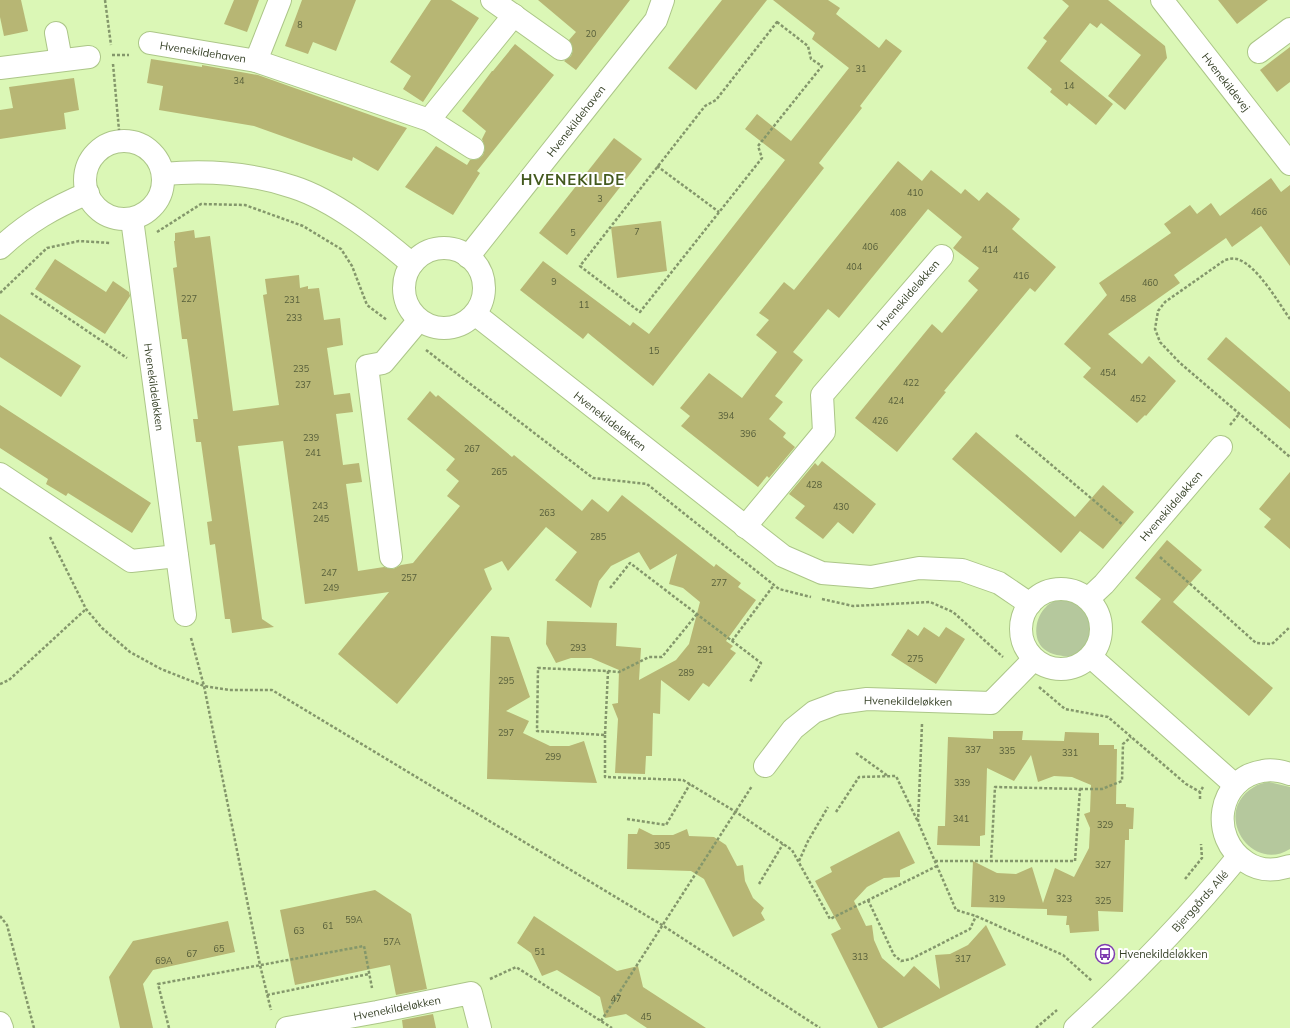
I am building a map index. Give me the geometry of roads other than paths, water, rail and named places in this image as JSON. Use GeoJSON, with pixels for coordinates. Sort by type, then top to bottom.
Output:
{"type":"FeatureCollection","features":[{"type":"Feature","properties":{"kind":"street","name":"Hvenekildehaven"},"geometry":{"type":"LineString","coordinates":[[256,61],[280,0]]}},
{"type":"Feature","properties":{"kind":"street"},"geometry":{"type":"LineString","coordinates":[[492,0],[561,49]]}},
{"type":"Feature","properties":{"kind":"street","name":"Hvenekildehaven"},"geometry":{"type":"LineString","coordinates":[[468,257],[656,20],[663,0]]}},
{"type":"Feature","properties":{"kind":"street","name":"Hvenekildevej"},"geometry":{"type":"LineString","coordinates":[[1162,0],[1290,164]]}},
{"type":"Feature","properties":{"kind":"street"},"geometry":{"type":"LineString","coordinates":[[429,120],[514,15]]}},
{"type":"Feature","properties":{"kind":"street"},"geometry":{"type":"LineString","coordinates":[[1259,52],[1290,29]]}},
{"type":"Feature","properties":{"kind":"street"},"geometry":{"type":"LineString","coordinates":[[56,33],[61,60]]}},
{"type":"Feature","properties":{"kind":"street","name":"Hvenekildehaven"},"geometry":{"type":"LineString","coordinates":[[150,44],[256,61],[429,120],[473,148]]}},
{"type":"Feature","properties":{"kind":"street"},"geometry":{"type":"LineString","coordinates":[[0,68],[89,57]]}},
{"type":"Feature","properties":{"kind":"street"},"geometry":{"type":"LineString","coordinates":[[120,141],[132,141],[153,153],[160,163],[163,174],[163,186],[156,202],[143,215],[132,218],[121,219],[100,211],[93,203],[85,182],[86,170],[91,159],[99,150],[109,144],[120,141]]}},
{"type":"Feature","properties":{"kind":"street"},"geometry":{"type":"LineString","coordinates":[[163,174],[195,171],[245,175],[293,187],[336,207],[383,239],[412,264]]}},
{"type":"Feature","properties":{"kind":"street"},"geometry":{"type":"LineString","coordinates":[[0,248],[22,228],[56,207],[88,193]]}},
{"type":"Feature","properties":{"kind":"street","name":"Hvenekildeløkken"},"geometry":{"type":"LineString","coordinates":[[132,218],[134,242],[185,614]]}},
{"type":"Feature","properties":{"kind":"street"},"geometry":{"type":"LineString","coordinates":[[391,557],[367,366],[382,363],[412,327],[411,310],[405,299],[404,287],[406,274],[412,264],[422,255],[433,250],[445,248],[457,251],[468,257],[477,266],[482,278],[484,290],[481,303],[475,314],[460,324],[442,328],[430,326],[412,327]]}},
{"type":"Feature","properties":{"kind":"street","name":"Hvenekildeløkken"},"geometry":{"type":"LineString","coordinates":[[745,527],[824,432],[822,395],[942,256]]}},
{"type":"Feature","properties":{"kind":"street","name":"Hvenekildeløkken"},"geometry":{"type":"LineString","coordinates":[[475,314],[783,556],[822,573],[871,577],[919,568],[962,570],[999,583],[1030,604]]}},
{"type":"Feature","properties":{"kind":"street","name":"Hvenekildeløkken"},"geometry":{"type":"LineString","coordinates":[[1088,599],[1104,584],[1221,447]]}},
{"type":"Feature","properties":{"kind":"street"},"geometry":{"type":"LineString","coordinates":[[0,474],[131,561],[177,556]]}},
{"type":"Feature","properties":{"kind":"street"},"geometry":{"type":"LineString","coordinates":[[1065,589],[1077,592],[1088,599],[1096,609],[1101,621],[1101,634],[1098,646],[1091,657],[1081,664],[1069,668],[1056,669],[1044,666],[1027,665],[1026,649],[1022,638],[1021,626],[1024,614],[1030,604],[1040,595],[1052,590],[1065,589]]}},
{"type":"Feature","properties":{"kind":"street"},"geometry":{"type":"LineString","coordinates":[[1091,657],[1236,785]]}},
{"type":"Feature","properties":{"kind":"street","name":"Hvenekildeløkken"},"geometry":{"type":"LineString","coordinates":[[765,766],[793,729],[814,712],[838,703],[867,699],[991,703],[1027,665]]}},
{"type":"Feature","properties":{"kind":"street"},"geometry":{"type":"LineString","coordinates":[[1290,774],[1277,770],[1262,770],[1248,776],[1236,785],[1226,798],[1222,814],[1222,830],[1228,845],[1238,857],[1251,866],[1266,870],[1281,869],[1290,866]]}},
{"type":"Feature","properties":{"kind":"street","name":"Bjerggårds Allé"},"geometry":{"type":"LineString","coordinates":[[1075,1028],[1106,999],[1206,897],[1238,857]]}},
{"type":"Feature","properties":{"kind":"street","name":"Hvenekildeløkken"},"geometry":{"type":"LineString","coordinates":[[280,1021],[377,1012],[471,993],[480,1028]]}},
{"type":"Feature","properties":{"kind":"street"},"geometry":{"type":"LineString","coordinates":[[0,1023],[2,1028]]}},
{"type":"Feature","properties":{"kind":"place","name":"Hvenekildeløkken"},"geometry":{"type":"Point","coordinates":[1105,954]}},
{"type":"Feature","properties":{"kind":"district","name":"HVENEKILDE"},"geometry":{"type":"Point","coordinates":[573,179]}}]}
